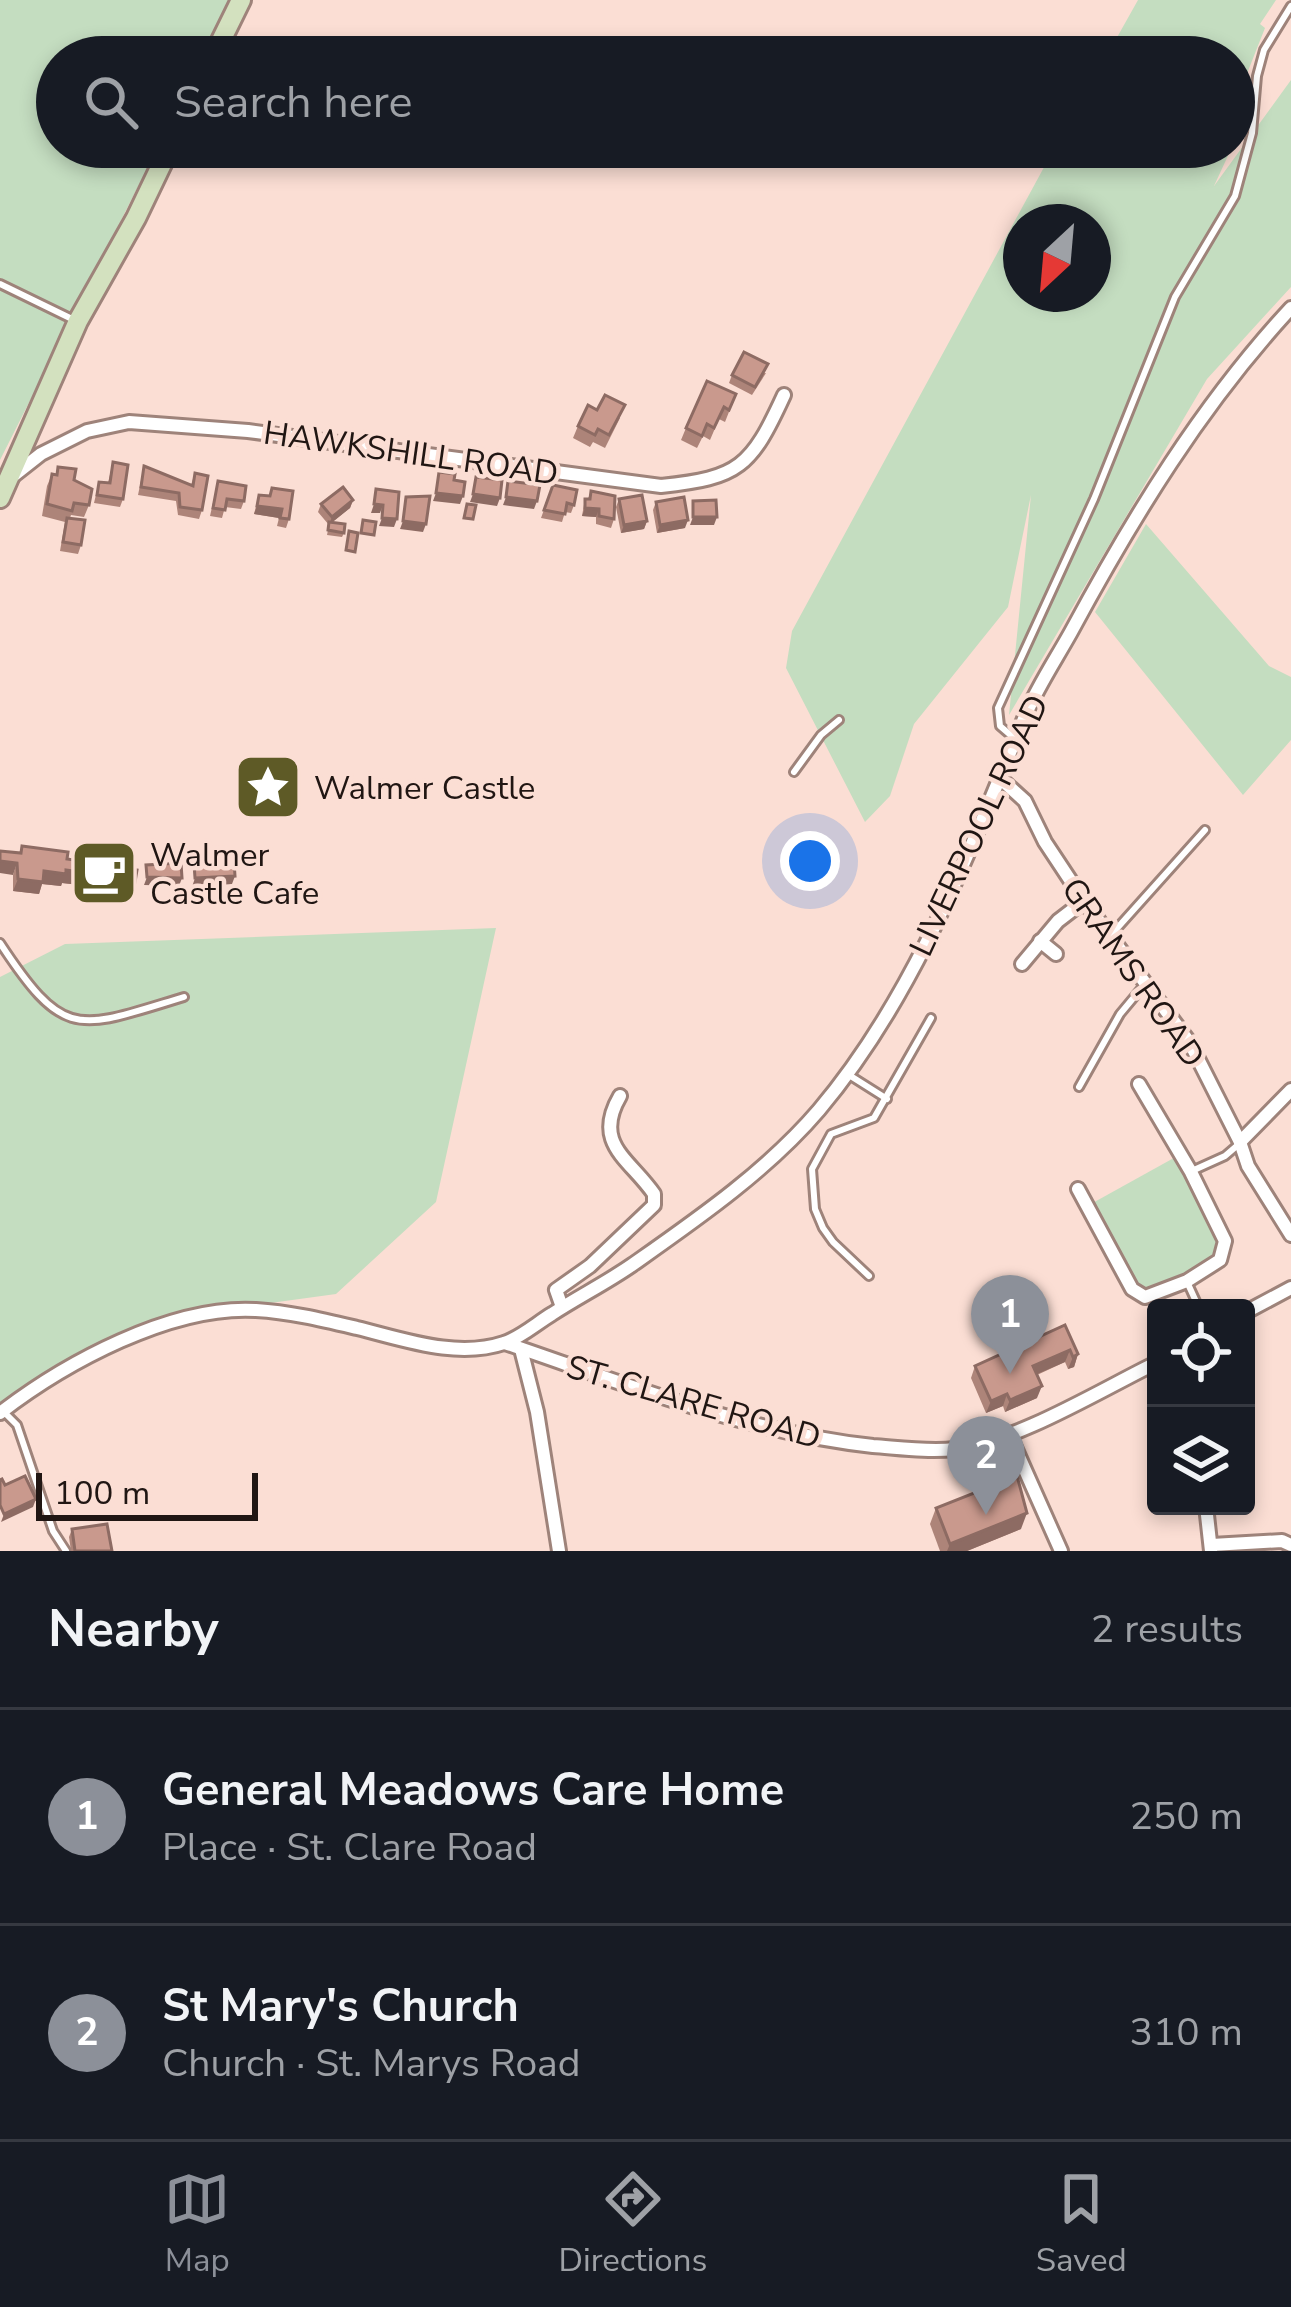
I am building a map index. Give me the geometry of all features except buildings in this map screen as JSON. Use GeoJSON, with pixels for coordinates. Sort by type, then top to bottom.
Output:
{"type":"FeatureCollection","features":[{"type":"Feature","properties":{"kind":"street"},"geometry":{"type":"LineString","coordinates":[[223,36],[241,0]]}},
{"type":"Feature","properties":{"kind":"street"},"geometry":{"type":"LineString","coordinates":[[4,489],[78,321],[159,168]]}},
{"type":"Feature","properties":{"kind":"street","name":"LIVERPOOL ROAD"},"geometry":{"type":"LineString","coordinates":[[2,1412],[40,1383],[108,1345],[172,1322],[250,1309],[305,1316],[411,1344],[466,1348],[505,1343],[628,1268],[730,1192],[818,1112],[846,1073],[931,937],[1002,780],[1028,709],[1094,590],[1207,406],[1291,308]]}},
{"type":"Feature","properties":{"kind":"street","name":"HAWKSHILL ROAD"},"geometry":{"type":"LineString","coordinates":[[4,489],[41,454],[87,431],[129,422],[248,430],[661,486],[713,481],[749,457],[784,395]]}},
{"type":"Feature","properties":{"kind":"street","name":"GRAMS ROAD"},"geometry":{"type":"LineString","coordinates":[[1002,780],[1025,801],[1045,842],[1084,901],[1190,1042],[1248,1166],[1291,1235]]}},
{"type":"Feature","properties":{"kind":"street"},"geometry":{"type":"LineString","coordinates":[[1022,964],[1084,901]]}},
{"type":"Feature","properties":{"kind":"street"},"geometry":{"type":"LineString","coordinates":[[1040,941],[1056,953]]}},
{"type":"Feature","properties":{"kind":"street"},"geometry":{"type":"LineString","coordinates":[[1078,1189],[1132,1289],[1145,1298],[1220,1260],[1225,1241],[1191,1172],[1138,1084]]}},
{"type":"Feature","properties":{"kind":"street"},"geometry":{"type":"LineString","coordinates":[[1240,1142],[1291,1090]]}},
{"type":"Feature","properties":{"kind":"street"},"geometry":{"type":"LineString","coordinates":[[562,1307],[556,1290],[579,1275],[654,1205],[654,1194],[619,1156],[610,1130],[609,1116],[620,1096]]}},
{"type":"Feature","properties":{"kind":"street"},"geometry":{"type":"LineString","coordinates":[[1255,1307],[1291,1288]]}},
{"type":"Feature","properties":{"kind":"street","name":"ST. CLARE ROAD"},"geometry":{"type":"LineString","coordinates":[[505,1343],[610,1382],[811,1439],[936,1450],[958,1449],[1009,1434],[1147,1367]]}},
{"type":"Feature","properties":{"kind":"street"},"geometry":{"type":"LineString","coordinates":[[521,1348],[537,1412],[559,1551]]}},
{"type":"Feature","properties":{"kind":"street"},"geometry":{"type":"LineString","coordinates":[[1009,1434],[1061,1551]]}},
{"type":"Feature","properties":{"kind":"street"},"geometry":{"type":"LineString","coordinates":[[1207,1515],[1212,1548],[1282,1541],[1291,1545]]}},
{"type":"Feature","properties":{"kind":"lane"},"geometry":{"type":"LineString","coordinates":[[1255,99],[1257,76],[1272,35],[1291,6]]}},
{"type":"Feature","properties":{"kind":"lane"},"geometry":{"type":"LineString","coordinates":[[1016,740],[1000,726],[998,708],[1094,499],[1175,297],[1235,196],[1243,168]]}},
{"type":"Feature","properties":{"kind":"lane"},"geometry":{"type":"LineString","coordinates":[[0,284],[78,321]]}},
{"type":"Feature","properties":{"kind":"lane"},"geometry":{"type":"LineString","coordinates":[[794,772],[839,720]]}},
{"type":"Feature","properties":{"kind":"lane"},"geometry":{"type":"LineString","coordinates":[[1109,937],[1205,830]]}},
{"type":"Feature","properties":{"kind":"lane"},"geometry":{"type":"LineString","coordinates":[[0,943],[31,989],[47,1006],[71,1019],[105,1021],[184,997]]}},
{"type":"Feature","properties":{"kind":"lane"},"geometry":{"type":"LineString","coordinates":[[1079,1087],[1120,1014],[1145,984]]}},
{"type":"Feature","properties":{"kind":"lane"},"geometry":{"type":"LineString","coordinates":[[869,1276],[824,1228],[814,1209],[812,1169],[831,1134],[874,1118],[931,1018]]}},
{"type":"Feature","properties":{"kind":"lane"},"geometry":{"type":"LineString","coordinates":[[846,1073],[887,1099]]}},
{"type":"Feature","properties":{"kind":"lane"},"geometry":{"type":"LineString","coordinates":[[1191,1172],[1225,1156],[1240,1142]]}},
{"type":"Feature","properties":{"kind":"lane"},"geometry":{"type":"LineString","coordinates":[[1186,1281],[1195,1299]]}},
{"type":"Feature","properties":{"kind":"lane"},"geometry":{"type":"LineString","coordinates":[[2,1412],[17,1425],[53,1531],[66,1551]]}},
{"type":"Feature","properties":{"kind":"green space"},"geometry":{"type":"Polygon","coordinates":[[[0,0],[232,0],[214,36],[36,36],[36,168],[147,168],[0,460],[0,0]]]}},
{"type":"Feature","properties":{"kind":"green space"},"geometry":{"type":"Polygon","coordinates":[[[1138,0],[1276,0],[1260,24],[1265,28],[1255,53],[1255,36],[1118,36],[1138,0]]]}},
{"type":"Feature","properties":{"kind":"green space"},"geometry":{"type":"Polygon","coordinates":[[[1291,80],[1291,287],[1207,379],[1009,715],[1031,495],[1008,607],[914,724],[890,796],[865,822],[786,668],[792,631],[1003,243],[1003,312],[1111,312],[1111,204],[1024,204],[1044,168],[1222,168],[1214,186],[1227,168],[1255,168],[1255,130],[1291,80]]]}},
{"type":"Feature","properties":{"kind":"green space"},"geometry":{"type":"Polygon","coordinates":[[[1146,524],[1269,666],[1291,677],[1291,740],[1243,795],[1095,612],[1146,524]]]}},
{"type":"Feature","properties":{"kind":"green space"},"geometry":{"type":"Polygon","coordinates":[[[496,928],[436,1202],[336,1294],[167,1317],[108,1337],[0,1406],[0,977],[65,944],[496,928]]]}},
{"type":"Feature","properties":{"kind":"green space"},"geometry":{"type":"Polygon","coordinates":[[[1181,1154],[1224,1250],[1154,1297],[1132,1289],[1089,1205],[1181,1154]]]}},
{"type":"Feature","properties":{"kind":"place","name":"Walmer Castle"},"geometry":{"type":"Point","coordinates":[268,787]}},
{"type":"Feature","properties":{"kind":"place","name":"Walmer Castle Cafe"},"geometry":{"type":"Point","coordinates":[104,873]}},
{"type":"Feature","properties":{"kind":"place","name":"General Meadows Care Home"},"geometry":{"type":"Point","coordinates":[1010,1374]}},
{"type":"Feature","properties":{"kind":"place","name":"St Mary's Church"},"geometry":{"type":"Point","coordinates":[986,1515]}}]}
